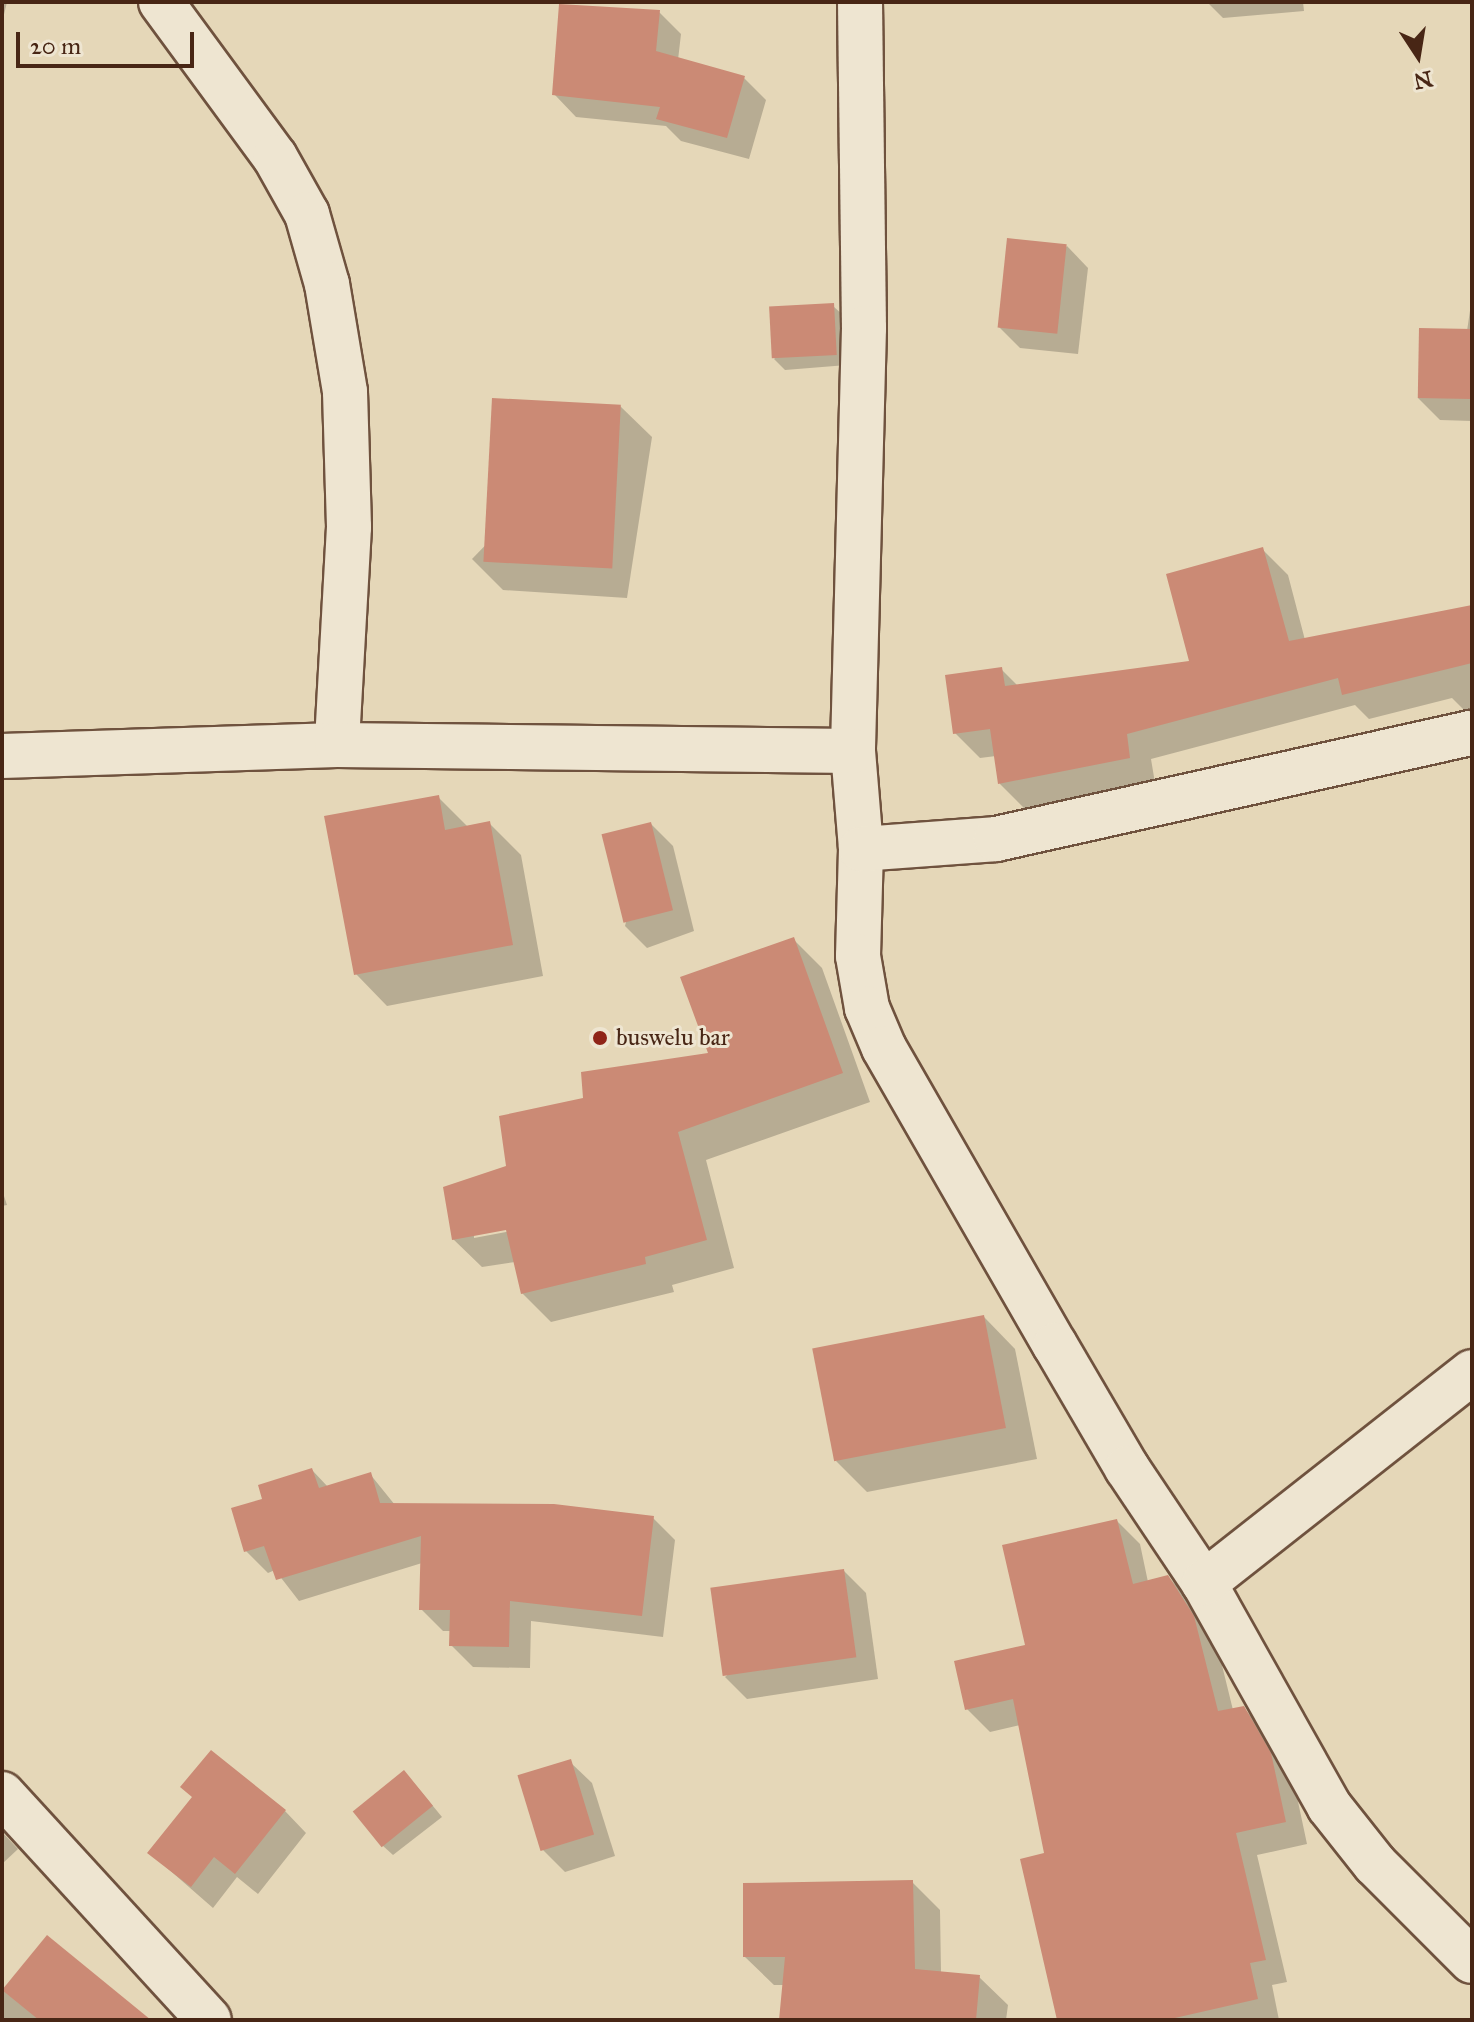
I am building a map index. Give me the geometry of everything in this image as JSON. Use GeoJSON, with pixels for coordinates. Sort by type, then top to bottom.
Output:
{"type":"FeatureCollection","features":[{"type":"Feature","properties":{"kind":"street"},"geometry":{"type":"LineString","coordinates":[[161,2],[275,157],[307,214],[327,284],[345,392],[349,527],[337,745]]}},
{"type":"Feature","properties":{"kind":"street"},"geometry":{"type":"LineString","coordinates":[[860,2],[864,328],[853,751],[861,849],[858,956],[867,1008],[884,1048],[1127,1468],[1204,1583],[1329,1806],[1375,1864],[1472,1961]]}},
{"type":"Feature","properties":{"kind":"street"},"geometry":{"type":"LineString","coordinates":[[861,849],[996,839],[1472,733]]}},
{"type":"Feature","properties":{"kind":"street"},"geometry":{"type":"LineString","coordinates":[[2,756],[337,745],[853,751]]}},
{"type":"Feature","properties":{"kind":"street"},"geometry":{"type":"LineString","coordinates":[[1204,1583],[1472,1372]]}},
{"type":"Feature","properties":{"kind":"street"},"geometry":{"type":"LineString","coordinates":[[2,1794],[209,2020]]}},
{"type":"Feature","properties":{"kind":"building"},"geometry":{"type":"Polygon","coordinates":[[[559,4],[660,10],[656,51],[745,76],[727,138],[656,119],[660,107],[552,95],[559,4]]]}},
{"type":"Feature","properties":{"kind":"building"},"geometry":{"type":"Polygon","coordinates":[[[1007,238],[1067,244],[1057,334],[998,328],[1007,238]]]}},
{"type":"Feature","properties":{"kind":"building"},"geometry":{"type":"Polygon","coordinates":[[[834,303],[837,355],[772,358],[769,306],[834,303]]]}},
{"type":"Feature","properties":{"kind":"building"},"geometry":{"type":"Polygon","coordinates":[[[1419,328],[1472,329],[1471,399],[1418,398],[1419,328]]]}},
{"type":"Feature","properties":{"kind":"building"},"geometry":{"type":"Polygon","coordinates":[[[492,398],[621,405],[612,569],[483,562],[492,398]]]}},
{"type":"Feature","properties":{"kind":"building"},"geometry":{"type":"Polygon","coordinates":[[[1263,547],[1289,641],[1472,605],[1472,663],[1342,695],[1338,678],[1127,734],[1130,758],[998,784],[990,729],[953,734],[945,675],[1002,667],[1005,686],[1189,661],[1166,574],[1263,547]]]}},
{"type":"Feature","properties":{"kind":"building"},"geometry":{"type":"Polygon","coordinates":[[[439,795],[445,830],[490,821],[513,945],[354,975],[324,816],[439,795]]]}},
{"type":"Feature","properties":{"kind":"building"},"geometry":{"type":"Polygon","coordinates":[[[651,822],[673,910],[624,923],[602,834],[651,822]]]}},
{"type":"Feature","properties":{"kind":"building"},"geometry":{"type":"Polygon","coordinates":[[[794,937],[843,1073],[678,1132],[707,1240],[645,1257],[646,1264],[521,1294],[506,1230],[452,1240],[443,1187],[506,1166],[499,1116],[583,1098],[581,1072],[708,1053],[680,977],[794,937]]]}},
{"type":"Feature","properties":{"kind":"building"},"geometry":{"type":"Polygon","coordinates":[[[984,1315],[1006,1428],[834,1461],[812,1348],[984,1315]]]}},
{"type":"Feature","properties":{"kind":"building"},"geometry":{"type":"Polygon","coordinates":[[[312,1468],[319,1488],[371,1472],[380,1503],[554,1504],[654,1516],[642,1616],[510,1601],[509,1647],[449,1646],[450,1610],[419,1610],[421,1536],[276,1580],[264,1546],[244,1552],[231,1508],[262,1499],[258,1485],[312,1468]]]}},
{"type":"Feature","properties":{"kind":"building"},"geometry":{"type":"Polygon","coordinates":[[[1117,1519],[1133,1584],[1168,1575],[1194,1616],[1218,1711],[1244,1706],[1271,1753],[1286,1822],[1236,1833],[1266,1960],[1250,1963],[1258,1999],[1166,2020],[1057,2020],[1020,1859],[1044,1853],[1013,1699],[965,1710],[954,1661],[1025,1645],[1002,1545],[1117,1519]]]}},
{"type":"Feature","properties":{"kind":"building"},"geometry":{"type":"Polygon","coordinates":[[[844,1569],[856,1657],[723,1676],[710,1588],[844,1569]]]}},
{"type":"Feature","properties":{"kind":"building"},"geometry":{"type":"Polygon","coordinates":[[[211,1750],[286,1810],[235,1874],[214,1857],[191,1887],[147,1853],[192,1797],[180,1787],[211,1750]]]}},
{"type":"Feature","properties":{"kind":"building"},"geometry":{"type":"Polygon","coordinates":[[[571,1759],[594,1835],[541,1851],[517,1775],[571,1759]]]}},
{"type":"Feature","properties":{"kind":"building"},"geometry":{"type":"Polygon","coordinates":[[[404,1770],[433,1806],[382,1847],[353,1812],[404,1770]]]}},
{"type":"Feature","properties":{"kind":"building"},"geometry":{"type":"Polygon","coordinates":[[[913,1880],[915,1969],[980,1975],[976,2020],[779,2020],[785,1957],[743,1957],[743,1883],[913,1880]]]}},
{"type":"Feature","properties":{"kind":"building"},"geometry":{"type":"Polygon","coordinates":[[[47,1935],[151,2020],[39,2020],[2,1990],[47,1935]]]}},
{"type":"Feature","properties":{"kind":"place","name":"buswelu bar"},"geometry":{"type":"Point","coordinates":[600,1038]}}]}
